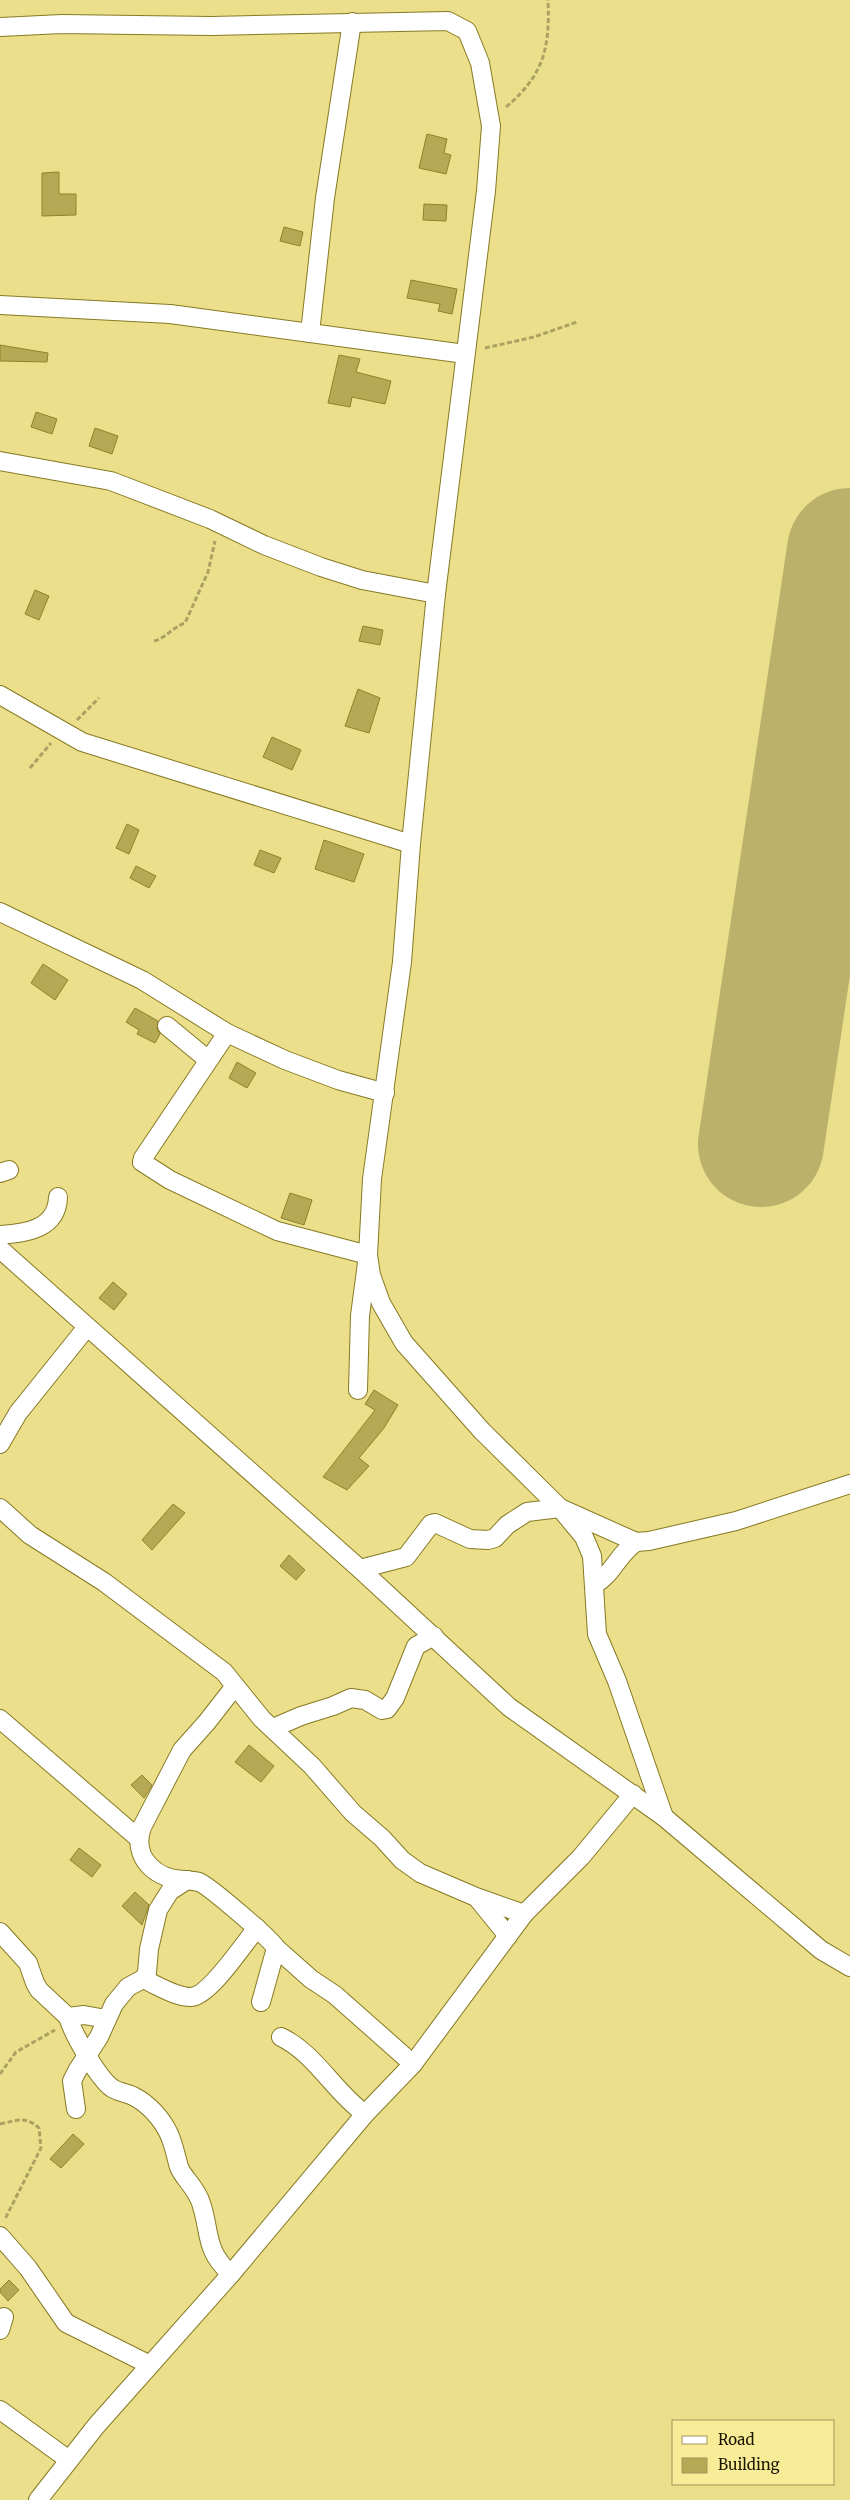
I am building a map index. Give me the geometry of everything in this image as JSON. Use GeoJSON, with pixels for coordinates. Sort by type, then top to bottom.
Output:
{"type":"FeatureCollection","features":[{"type":"Feature","properties":{"kind":"street"},"geometry":{"type":"LineString","coordinates":[[0,27],[62,24],[211,26],[448,21],[467,31],[480,63],[490,120],[486,191],[436,594],[411,844],[402,962],[372,1179],[368,1255],[360,1316],[358,1390]]}},
{"type":"Feature","properties":{"kind":"street"},"geometry":{"type":"LineString","coordinates":[[310,333],[325,198],[352,22]]}},
{"type":"Feature","properties":{"kind":"street"},"geometry":{"type":"LineString","coordinates":[[0,305],[170,314],[465,354]]}},
{"type":"Feature","properties":{"kind":"street"},"geometry":{"type":"LineString","coordinates":[[0,461],[111,481],[218,523],[264,545],[321,567],[362,580],[436,594]]}},
{"type":"Feature","properties":{"kind":"street"},"geometry":{"type":"LineString","coordinates":[[0,695],[82,742],[411,844]]}},
{"type":"Feature","properties":{"kind":"street"},"geometry":{"type":"LineString","coordinates":[[0,912],[142,980],[227,1033],[285,1060],[338,1080],[385,1093]]}},
{"type":"Feature","properties":{"kind":"street"},"geometry":{"type":"LineString","coordinates":[[167,1026],[207,1060]]}},
{"type":"Feature","properties":{"kind":"street"},"geometry":{"type":"LineString","coordinates":[[227,1033],[207,1060],[143,1158],[144,1165],[240,1215],[277,1231],[368,1255]]}},
{"type":"Feature","properties":{"kind":"street"},"geometry":{"type":"LineString","coordinates":[[0,1235],[37,1228],[52,1220],[58,1208],[58,1197]]}},
{"type":"Feature","properties":{"kind":"street"},"geometry":{"type":"LineString","coordinates":[[0,1249],[434,1636],[509,1707],[633,1794],[821,1950],[850,1967]]}},
{"type":"Feature","properties":{"kind":"street"},"geometry":{"type":"LineString","coordinates":[[368,1255],[371,1275],[381,1303],[404,1343],[482,1431],[560,1508],[586,1543],[592,1556],[597,1634],[617,1681],[664,1818]]}},
{"type":"Feature","properties":{"kind":"street"},"geometry":{"type":"LineString","coordinates":[[0,1444],[18,1413],[87,1327]]}},
{"type":"Feature","properties":{"kind":"street"},"geometry":{"type":"LineString","coordinates":[[594,1585],[608,1576],[625,1549],[636,1542],[700,1531],[792,1504],[850,1484]]}},
{"type":"Feature","properties":{"kind":"street"},"geometry":{"type":"LineString","coordinates":[[0,1508],[30,1535],[104,1582],[224,1672],[234,1686],[312,1766],[353,1813],[382,1838],[402,1860],[420,1873],[524,1914]]}},
{"type":"Feature","properties":{"kind":"street"},"geometry":{"type":"LineString","coordinates":[[365,1574],[384,1563],[406,1557],[431,1524],[435,1523],[470,1538],[488,1540],[495,1538],[507,1525],[527,1512],[560,1508],[636,1542]]}},
{"type":"Feature","properties":{"kind":"street"},"geometry":{"type":"LineString","coordinates":[[273,1728],[351,1698],[365,1700],[382,1710],[387,1709],[395,1698],[416,1646],[434,1636]]}},
{"type":"Feature","properties":{"kind":"street"},"geometry":{"type":"LineString","coordinates":[[234,1686],[207,1722],[182,1750],[147,1816],[138,1838],[140,1851],[149,1867],[159,1875],[178,1880],[198,1882],[209,1888],[257,1928],[311,1979],[335,1994],[413,2064]]}},
{"type":"Feature","properties":{"kind":"street"},"geometry":{"type":"LineString","coordinates":[[0,1719],[138,1838]]}},
{"type":"Feature","properties":{"kind":"street"},"geometry":{"type":"LineString","coordinates":[[38,2500],[69,2460],[231,2274],[365,2114],[413,2064],[524,1914],[581,1857],[633,1794]]}},
{"type":"Feature","properties":{"kind":"street"},"geometry":{"type":"LineString","coordinates":[[76,2109],[72,2080],[88,2055],[121,1994],[143,1979],[147,1972],[149,1950],[158,1910],[170,1890],[187,1880]]}},
{"type":"Feature","properties":{"kind":"street"},"geometry":{"type":"LineString","coordinates":[[476,1896],[508,1936]]}},
{"type":"Feature","properties":{"kind":"street"},"geometry":{"type":"LineString","coordinates":[[143,1979],[182,1996],[196,1996],[212,1987],[257,1928]]}},
{"type":"Feature","properties":{"kind":"street"},"geometry":{"type":"LineString","coordinates":[[0,1932],[28,1963],[35,1983],[40,1990],[68,2017],[73,2033],[100,2074],[112,2088],[134,2097],[149,2107],[166,2129],[180,2168],[196,2191],[202,2205],[210,2246],[219,2263],[231,2274]]}},
{"type":"Feature","properties":{"kind":"street"},"geometry":{"type":"LineString","coordinates":[[262,2002],[276,1948]]}},
{"type":"Feature","properties":{"kind":"street"},"geometry":{"type":"LineString","coordinates":[[68,2017],[84,2016],[106,2019]]}},
{"type":"Feature","properties":{"kind":"street"},"geometry":{"type":"LineString","coordinates":[[281,2037],[305,2051],[351,2104],[365,2114]]}},
{"type":"Feature","properties":{"kind":"street"},"geometry":{"type":"LineString","coordinates":[[2,2228],[66,2323],[150,2365]]}},
{"type":"Feature","properties":{"kind":"street"},"geometry":{"type":"LineString","coordinates":[[0,2410],[69,2460]]}},
{"type":"Feature","properties":{"kind":"path"},"geometry":{"type":"LineString","coordinates":[[490,120],[518,96],[534,79],[546,50],[548,0]]}},
{"type":"Feature","properties":{"kind":"path"},"geometry":{"type":"LineString","coordinates":[[465,354],[479,349],[534,337],[577,322]]}},
{"type":"Feature","properties":{"kind":"path"},"geometry":{"type":"LineString","coordinates":[[154,641],[161,639],[177,625],[185,623],[193,609],[208,572],[218,523]]}},
{"type":"Feature","properties":{"kind":"path"},"geometry":{"type":"LineString","coordinates":[[30,768],[63,730],[80,718],[99,698]]}},
{"type":"Feature","properties":{"kind":"path"},"geometry":{"type":"LineString","coordinates":[[0,2074],[16,2052],[62,2026],[68,2017]]}},
{"type":"Feature","properties":{"kind":"path"},"geometry":{"type":"LineString","coordinates":[[1,2125],[19,2119],[31,2120],[39,2128],[41,2148],[2,2228]]}},
{"type":"Feature","properties":{"kind":"building"},"geometry":{"type":"Polygon","coordinates":[[[427,134],[447,139],[444,153],[451,155],[446,174],[419,168],[427,134]]]}},
{"type":"Feature","properties":{"kind":"building"},"geometry":{"type":"Polygon","coordinates":[[[59,172],[59,194],[76,194],[76,215],[42,216],[42,173],[59,172]]]}},
{"type":"Feature","properties":{"kind":"building"},"geometry":{"type":"Polygon","coordinates":[[[424,204],[447,205],[446,221],[423,220],[424,204]]]}},
{"type":"Feature","properties":{"kind":"building"},"geometry":{"type":"Polygon","coordinates":[[[284,227],[303,232],[300,246],[280,241],[284,227]]]}},
{"type":"Feature","properties":{"kind":"building"},"geometry":{"type":"Polygon","coordinates":[[[411,280],[457,289],[452,314],[438,311],[440,304],[407,298],[411,280]]]}},
{"type":"Feature","properties":{"kind":"building"},"geometry":{"type":"Polygon","coordinates":[[[0,345],[48,353],[47,362],[0,361],[0,345]]]}},
{"type":"Feature","properties":{"kind":"building"},"geometry":{"type":"Polygon","coordinates":[[[339,355],[360,359],[356,372],[391,381],[385,404],[352,397],[350,407],[328,403],[339,355]]]}},
{"type":"Feature","properties":{"kind":"building"},"geometry":{"type":"Polygon","coordinates":[[[36,412],[57,419],[52,434],[31,427],[36,412]]]}},
{"type":"Feature","properties":{"kind":"building"},"geometry":{"type":"Polygon","coordinates":[[[95,428],[118,436],[112,454],[89,446],[95,428]]]}},
{"type":"Feature","properties":{"kind":"building"},"geometry":{"type":"Polygon","coordinates":[[[35,590],[49,596],[39,620],[25,614],[35,590]]]}},
{"type":"Feature","properties":{"kind":"building"},"geometry":{"type":"Polygon","coordinates":[[[363,626],[383,630],[380,645],[359,641],[363,626]]]}},
{"type":"Feature","properties":{"kind":"building"},"geometry":{"type":"Polygon","coordinates":[[[358,689],[380,698],[369,733],[345,726],[358,689]]]}},
{"type":"Feature","properties":{"kind":"building"},"geometry":{"type":"Polygon","coordinates":[[[272,737],[301,750],[292,770],[263,757],[272,737]]]}},
{"type":"Feature","properties":{"kind":"building"},"geometry":{"type":"Polygon","coordinates":[[[127,824],[139,830],[129,854],[116,848],[127,824]]]}},
{"type":"Feature","properties":{"kind":"building"},"geometry":{"type":"Polygon","coordinates":[[[324,840],[364,854],[354,882],[315,869],[324,840]]]}},
{"type":"Feature","properties":{"kind":"building"},"geometry":{"type":"Polygon","coordinates":[[[260,850],[281,858],[274,873],[254,865],[260,850]]]}},
{"type":"Feature","properties":{"kind":"building"},"geometry":{"type":"Polygon","coordinates":[[[136,866],[156,876],[149,888],[130,878],[136,866]]]}},
{"type":"Feature","properties":{"kind":"building"},"geometry":{"type":"Polygon","coordinates":[[[43,964],[68,980],[55,1000],[31,983],[43,964]]]}},
{"type":"Feature","properties":{"kind":"building"},"geometry":{"type":"Polygon","coordinates":[[[135,1008],[158,1021],[157,1029],[160,1034],[155,1043],[137,1034],[139,1030],[126,1022],[135,1008]]]}},
{"type":"Feature","properties":{"kind":"building"},"geometry":{"type":"Polygon","coordinates":[[[237,1062],[256,1073],[247,1088],[229,1078],[237,1062]]]}},
{"type":"Feature","properties":{"kind":"building"},"geometry":{"type":"Polygon","coordinates":[[[290,1193],[312,1200],[304,1225],[281,1218],[290,1193]]]}},
{"type":"Feature","properties":{"kind":"building"},"geometry":{"type":"Polygon","coordinates":[[[113,1282],[127,1294],[114,1310],[99,1298],[113,1282]]]}},
{"type":"Feature","properties":{"kind":"building"},"geometry":{"type":"Polygon","coordinates":[[[374,1390],[398,1405],[384,1428],[359,1458],[369,1466],[347,1490],[323,1477],[375,1410],[365,1404],[374,1390]]]}},
{"type":"Feature","properties":{"kind":"building"},"geometry":{"type":"Polygon","coordinates":[[[173,1504],[185,1513],[152,1550],[142,1540],[173,1504]]]}},
{"type":"Feature","properties":{"kind":"building"},"geometry":{"type":"Polygon","coordinates":[[[289,1555],[305,1570],[296,1580],[280,1566],[289,1555]]]}},
{"type":"Feature","properties":{"kind":"building"},"geometry":{"type":"Polygon","coordinates":[[[249,1745],[274,1766],[261,1782],[235,1762],[249,1745]]]}},
{"type":"Feature","properties":{"kind":"building"},"geometry":{"type":"Polygon","coordinates":[[[142,1775],[152,1785],[144,1798],[131,1785],[142,1775]]]}},
{"type":"Feature","properties":{"kind":"building"},"geometry":{"type":"Polygon","coordinates":[[[79,1848],[101,1865],[92,1877],[70,1860],[79,1848]]]}},
{"type":"Feature","properties":{"kind":"building"},"geometry":{"type":"Polygon","coordinates":[[[135,1892],[149,1905],[142,1925],[122,1906],[135,1892]]]}},
{"type":"Feature","properties":{"kind":"building"},"geometry":{"type":"Polygon","coordinates":[[[73,2134],[84,2144],[61,2168],[50,2159],[73,2134]]]}},
{"type":"Feature","properties":{"kind":"building"},"geometry":{"type":"Polygon","coordinates":[[[9,2280],[19,2290],[8,2301],[0,2292],[0,2289],[9,2280]]]}},
{"type":"Feature","properties":{"kind":"runway"},"geometry":{"type":"LineString","coordinates":[[761,1144],[850,551]]}}]}
